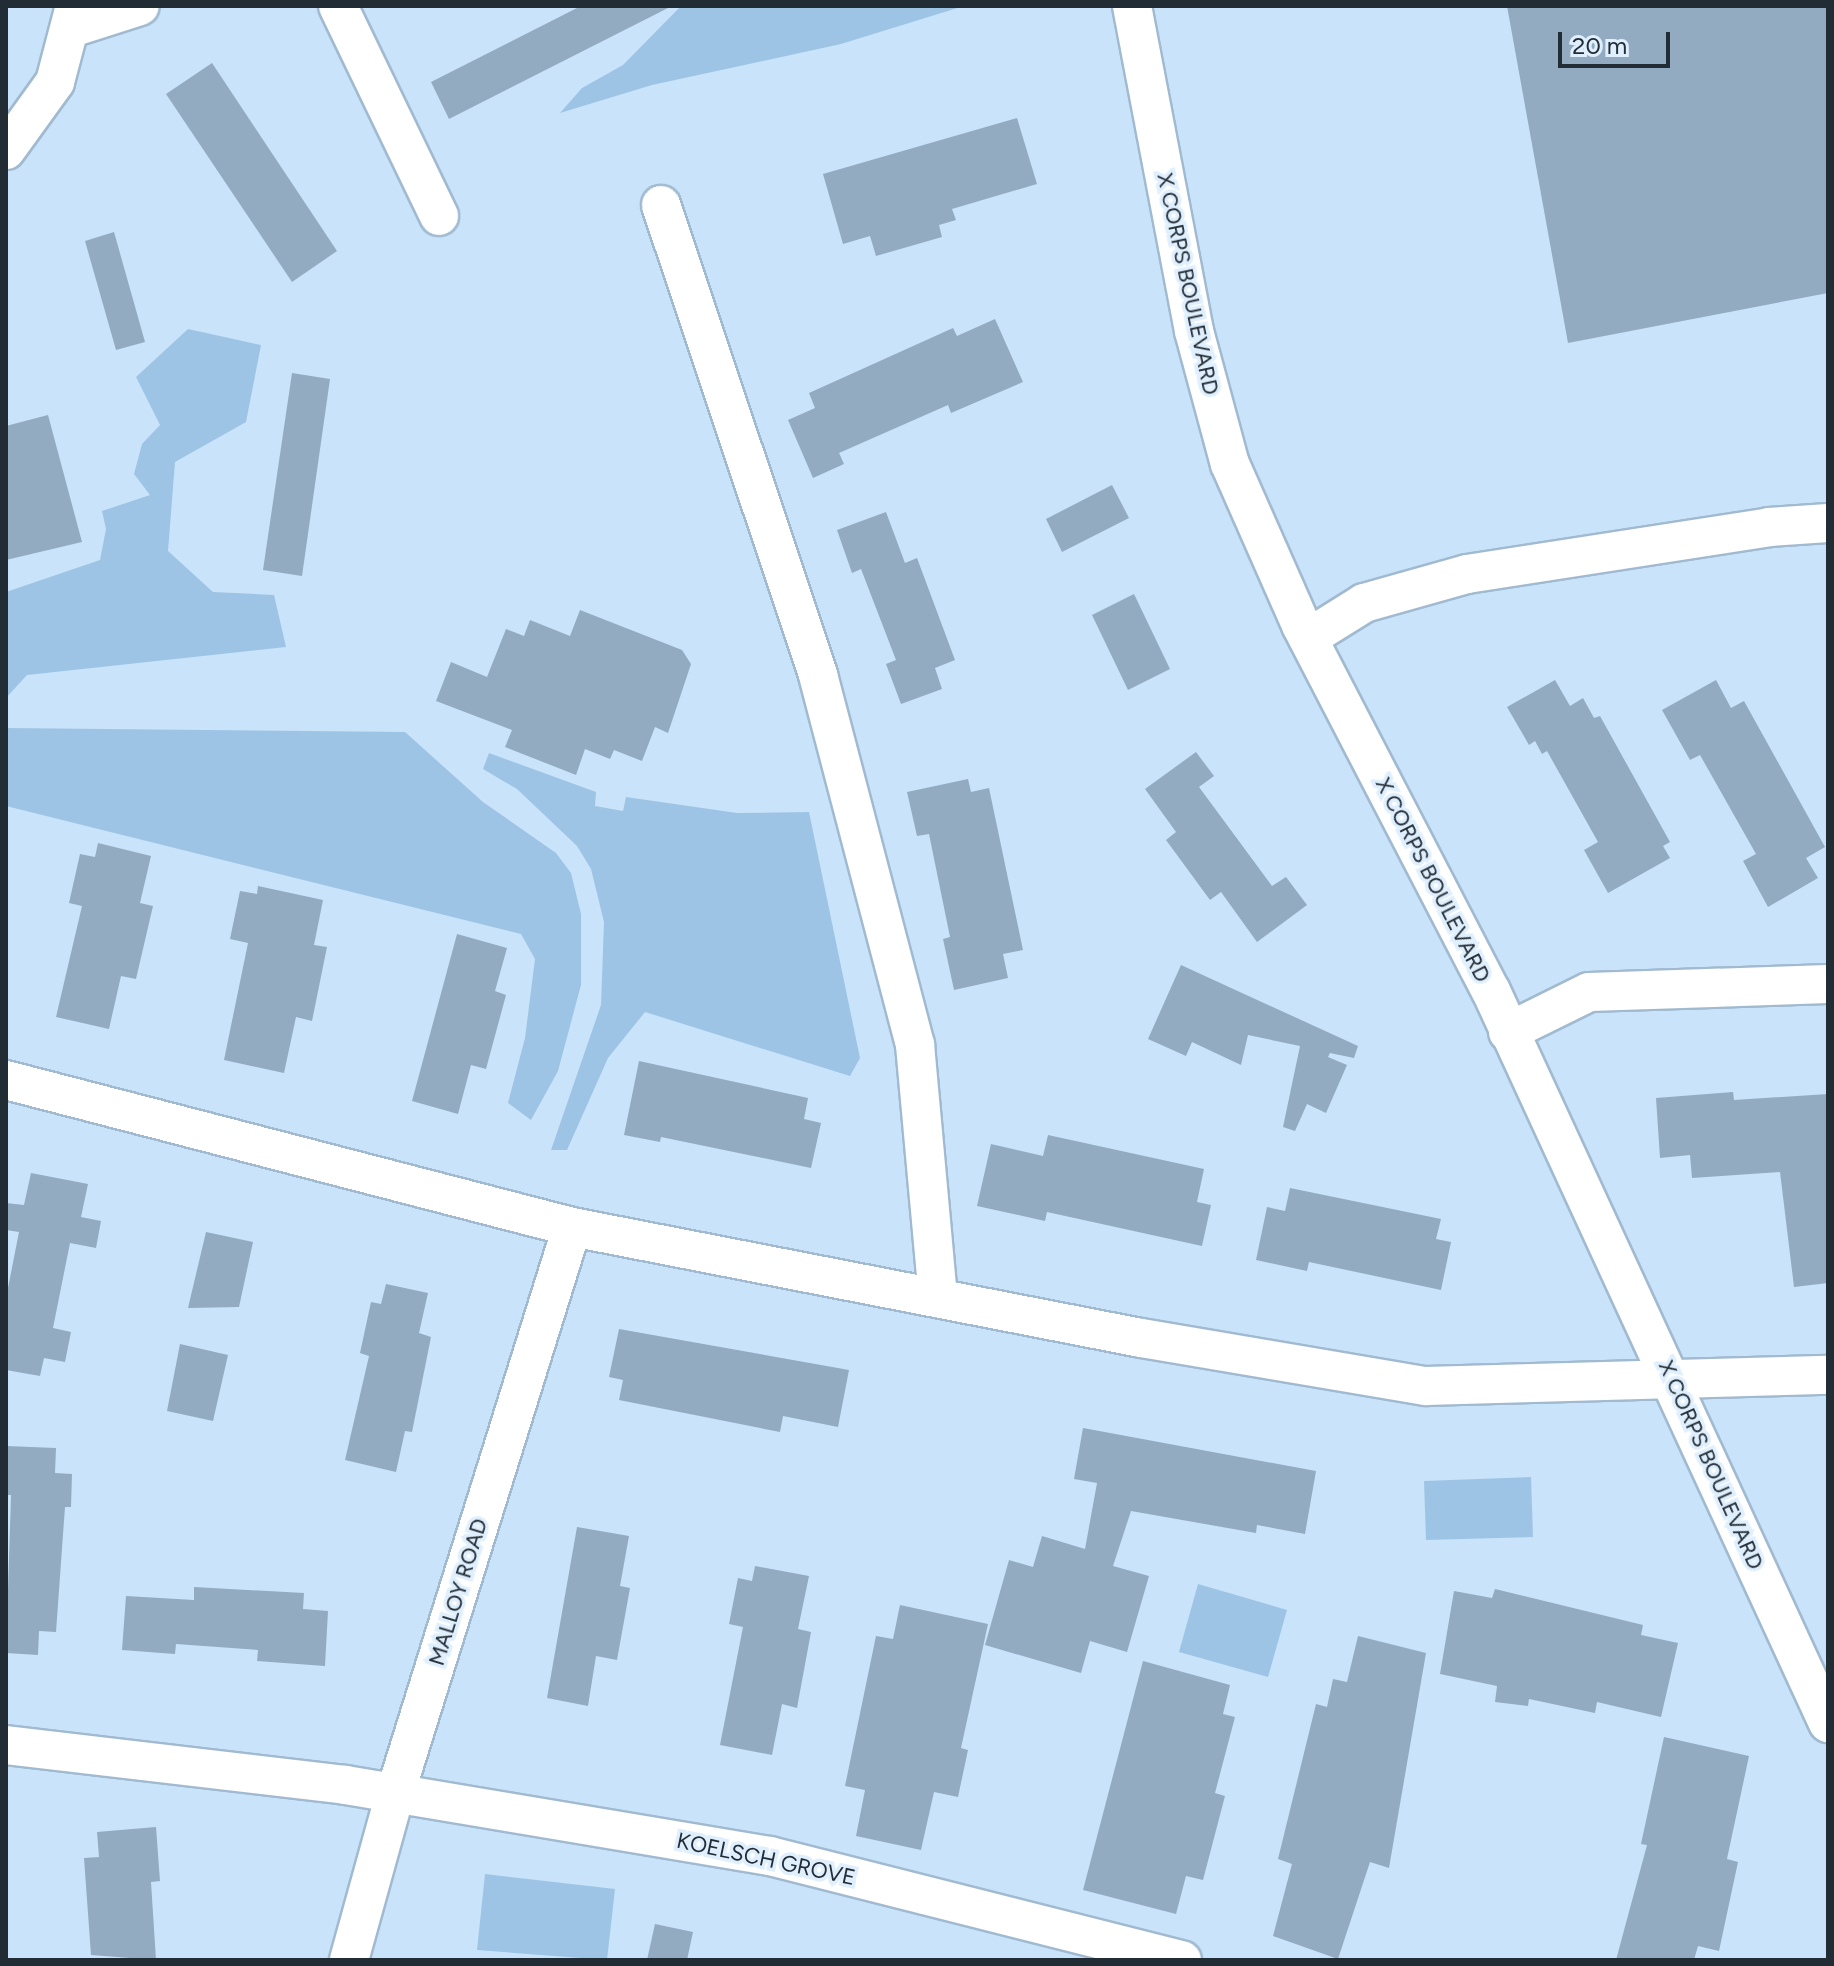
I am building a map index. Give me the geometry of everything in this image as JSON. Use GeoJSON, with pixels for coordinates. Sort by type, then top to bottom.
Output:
{"type":"FeatureCollection","features":[{"type":"Feature","properties":{"kind":"street"},"geometry":{"type":"LineString","coordinates":[[6,150],[55,82],[73,17],[140,6]]}},
{"type":"Feature","properties":{"kind":"street"},"geometry":{"type":"LineString","coordinates":[[338,6],[439,216]]}},
{"type":"Feature","properties":{"kind":"street","name":"X CORPS BOULEVARD"},"geometry":{"type":"LineString","coordinates":[[1132,6],[1194,331],[1230,464],[1308,638],[1508,1032],[1674,1382],[1828,1723]]}},
{"type":"Feature","properties":{"kind":"street"},"geometry":{"type":"LineString","coordinates":[[661,205],[818,675],[915,1045],[938,1298]]}},
{"type":"Feature","properties":{"kind":"street"},"geometry":{"type":"LineString","coordinates":[[1308,638],[1364,603],[1467,574],[1769,527],[1828,523]]}},
{"type":"Feature","properties":{"kind":"street"},"geometry":{"type":"LineString","coordinates":[[1508,1032],[1589,992],[1828,984]]}},
{"type":"Feature","properties":{"kind":"street"},"geometry":{"type":"LineString","coordinates":[[6,1080],[572,1227],[938,1298],[1426,1386],[1674,1382],[1828,1375]]}},
{"type":"Feature","properties":{"kind":"street","name":"MALLOY ROAD"},"geometry":{"type":"LineString","coordinates":[[349,1960],[395,1794],[572,1227]]}},
{"type":"Feature","properties":{"kind":"street","name":"KOELSCH GROVE"},"geometry":{"type":"LineString","coordinates":[[6,1745],[345,1785],[770,1856],[1182,1960]]}},
{"type":"Feature","properties":{"kind":"shaded area"},"geometry":{"type":"Polygon","coordinates":[[[681,6],[964,6],[841,44],[652,85],[560,113],[582,88],[623,65],[681,6]]]}},
{"type":"Feature","properties":{"kind":"shaded area"},"geometry":{"type":"Polygon","coordinates":[[[188,329],[261,345],[246,422],[175,462],[168,551],[213,592],[274,595],[286,647],[27,675],[6,698],[6,592],[100,560],[106,529],[102,511],[150,495],[134,474],[142,444],[160,425],[136,377],[188,329]]]}},
{"type":"Feature","properties":{"kind":"shaded area"},"geometry":{"type":"Polygon","coordinates":[[[6,728],[405,732],[483,802],[556,853],[571,873],[581,914],[581,985],[558,1071],[531,1120],[508,1103],[525,1038],[535,959],[521,934],[6,806],[6,728]]]}},
{"type":"Feature","properties":{"kind":"shaded area"},"geometry":{"type":"Polygon","coordinates":[[[489,753],[596,792],[595,806],[623,811],[626,797],[737,813],[809,812],[860,1058],[850,1076],[645,1012],[608,1058],[567,1150],[551,1150],[601,1005],[604,922],[591,869],[577,846],[517,789],[483,769],[489,753]]]}},
{"type":"Feature","properties":{"kind":"shaded area"},"geometry":{"type":"Polygon","coordinates":[[[1531,1477],[1533,1537],[1426,1540],[1424,1481],[1531,1477]]]}},
{"type":"Feature","properties":{"kind":"shaded area"},"geometry":{"type":"Polygon","coordinates":[[[1198,1584],[1287,1610],[1268,1677],[1179,1652],[1198,1584]]]}},
{"type":"Feature","properties":{"kind":"shaded area"},"geometry":{"type":"Polygon","coordinates":[[[485,1874],[615,1889],[607,1960],[477,1950],[485,1874]]]}},
{"type":"Feature","properties":{"kind":"building"},"geometry":{"type":"Polygon","coordinates":[[[581,6],[672,6],[449,119],[431,82],[581,6]]]}},
{"type":"Feature","properties":{"kind":"building"},"geometry":{"type":"Polygon","coordinates":[[[1507,6],[1828,6],[1828,293],[1568,343],[1507,6]]]}},
{"type":"Feature","properties":{"kind":"building"},"geometry":{"type":"Polygon","coordinates":[[[212,63],[337,251],[292,282],[166,94],[212,63]]]}},
{"type":"Feature","properties":{"kind":"building"},"geometry":{"type":"Polygon","coordinates":[[[1017,118],[1037,184],[952,209],[956,220],[939,225],[942,237],[876,256],[870,236],[843,244],[823,174],[1017,118]]]}},
{"type":"Feature","properties":{"kind":"building"},"geometry":{"type":"Polygon","coordinates":[[[114,232],[145,342],[116,350],[85,241],[114,232]]]}},
{"type":"Feature","properties":{"kind":"building"},"geometry":{"type":"Polygon","coordinates":[[[995,319],[1023,382],[951,413],[948,405],[839,453],[844,464],[813,478],[788,420],[815,408],[809,393],[953,328],[957,336],[995,319]]]}},
{"type":"Feature","properties":{"kind":"building"},"geometry":{"type":"Polygon","coordinates":[[[292,373],[330,379],[302,576],[263,570],[292,373]]]}},
{"type":"Feature","properties":{"kind":"building"},"geometry":{"type":"Polygon","coordinates":[[[48,415],[82,542],[6,560],[6,426],[48,415]]]}},
{"type":"Feature","properties":{"kind":"building"},"geometry":{"type":"Polygon","coordinates":[[[1112,485],[1129,518],[1062,552],[1046,519],[1112,485]]]}},
{"type":"Feature","properties":{"kind":"building"},"geometry":{"type":"Polygon","coordinates":[[[886,512],[905,563],[917,558],[955,660],[935,668],[942,689],[901,704],[886,664],[896,660],[861,569],[852,573],[837,530],[886,512]]]}},
{"type":"Feature","properties":{"kind":"building"},"geometry":{"type":"Polygon","coordinates":[[[1134,594],[1170,669],[1128,690],[1092,615],[1134,594]]]}},
{"type":"Feature","properties":{"kind":"building"},"geometry":{"type":"Polygon","coordinates":[[[580,610],[682,650],[691,664],[668,733],[655,727],[642,761],[614,750],[610,759],[585,749],[576,775],[505,747],[512,730],[436,701],[451,662],[487,677],[506,629],[524,636],[530,620],[570,636],[580,610]]]}},
{"type":"Feature","properties":{"kind":"building"},"geometry":{"type":"Polygon","coordinates":[[[1555,680],[1570,706],[1583,698],[1594,718],[1600,716],[1670,842],[1663,846],[1670,858],[1608,893],[1584,850],[1598,842],[1547,751],[1542,754],[1535,741],[1529,745],[1507,707],[1555,680]]]}},
{"type":"Feature","properties":{"kind":"building"},"geometry":{"type":"Polygon","coordinates":[[[1716,680],[1731,708],[1744,701],[1825,847],[1806,858],[1818,878],[1768,907],[1743,861],[1756,854],[1700,755],[1690,760],[1662,710],[1716,680]]]}},
{"type":"Feature","properties":{"kind":"building"},"geometry":{"type":"Polygon","coordinates":[[[1196,752],[1214,776],[1199,787],[1272,886],[1286,877],[1307,905],[1257,942],[1221,892],[1210,900],[1166,840],[1176,832],[1145,789],[1196,752]]]}},
{"type":"Feature","properties":{"kind":"building"},"geometry":{"type":"Polygon","coordinates":[[[968,779],[971,792],[989,788],[1023,950],[1003,954],[1008,978],[954,990],[943,939],[950,937],[929,834],[917,836],[907,792],[968,779]]]}},
{"type":"Feature","properties":{"kind":"building"},"geometry":{"type":"Polygon","coordinates":[[[98,843],[151,856],[140,903],[153,906],[136,979],[121,976],[109,1029],[56,1017],[82,906],[69,903],[80,854],[95,857],[98,843]]]}},
{"type":"Feature","properties":{"kind":"building"},"geometry":{"type":"Polygon","coordinates":[[[258,886],[323,900],[314,945],[327,947],[312,1021],[296,1017],[284,1073],[224,1060],[248,943],[230,939],[240,891],[257,894],[258,886]]]}},
{"type":"Feature","properties":{"kind":"building"},"geometry":{"type":"Polygon","coordinates":[[[457,934],[507,948],[495,991],[506,995],[486,1069],[471,1065],[458,1114],[412,1101],[457,934]]]}},
{"type":"Feature","properties":{"kind":"building"},"geometry":{"type":"Polygon","coordinates":[[[1181,965],[1358,1046],[1354,1058],[1330,1053],[1328,1057],[1347,1065],[1326,1113],[1307,1104],[1295,1131],[1283,1127],[1300,1046],[1248,1035],[1241,1065],[1192,1042],[1186,1056],[1148,1039],[1181,965]]]}},
{"type":"Feature","properties":{"kind":"building"},"geometry":{"type":"Polygon","coordinates":[[[639,1061],[808,1098],[804,1119],[821,1123],[811,1168],[661,1137],[660,1142],[624,1135],[639,1061]]]}},
{"type":"Feature","properties":{"kind":"building"},"geometry":{"type":"Polygon","coordinates":[[[1733,1092],[1734,1100],[1828,1094],[1828,1283],[1794,1287],[1780,1172],[1692,1178],[1690,1155],[1660,1158],[1656,1098],[1733,1092]]]}},
{"type":"Feature","properties":{"kind":"building"},"geometry":{"type":"Polygon","coordinates":[[[1048,1135],[1204,1169],[1197,1202],[1211,1205],[1202,1246],[1047,1212],[1045,1221],[977,1206],[991,1144],[1043,1156],[1048,1135]]]}},
{"type":"Feature","properties":{"kind":"building"},"geometry":{"type":"Polygon","coordinates":[[[31,1173],[88,1184],[81,1217],[101,1221],[96,1248],[70,1243],[53,1328],[71,1332],[65,1362],[44,1358],[40,1376],[6,1370],[6,1298],[19,1232],[6,1230],[6,1203],[24,1205],[31,1173]]]}},
{"type":"Feature","properties":{"kind":"building"},"geometry":{"type":"Polygon","coordinates":[[[1290,1188],[1441,1219],[1436,1239],[1451,1242],[1441,1290],[1309,1262],[1307,1271],[1256,1260],[1267,1207],[1285,1211],[1290,1188]]]}},
{"type":"Feature","properties":{"kind":"building"},"geometry":{"type":"Polygon","coordinates":[[[206,1232],[253,1242],[239,1307],[188,1308],[206,1232]]]}},
{"type":"Feature","properties":{"kind":"building"},"geometry":{"type":"Polygon","coordinates":[[[386,1284],[428,1293],[419,1333],[431,1337],[412,1432],[405,1431],[396,1472],[345,1460],[369,1356],[360,1353],[371,1302],[381,1304],[386,1284]]]}},
{"type":"Feature","properties":{"kind":"building"},"geometry":{"type":"Polygon","coordinates":[[[619,1329],[849,1370],[838,1427],[783,1416],[780,1432],[619,1400],[623,1380],[609,1377],[619,1329]]]}},
{"type":"Feature","properties":{"kind":"building"},"geometry":{"type":"Polygon","coordinates":[[[180,1344],[228,1355],[213,1421],[167,1411],[180,1344]]]}},
{"type":"Feature","properties":{"kind":"building"},"geometry":{"type":"Polygon","coordinates":[[[1083,1428],[1316,1471],[1305,1534],[1257,1525],[1256,1533],[1131,1511],[1113,1566],[1149,1576],[1127,1652],[1090,1641],[1081,1673],[985,1645],[1009,1560],[1033,1567],[1042,1536],[1085,1549],[1097,1483],[1074,1479],[1083,1428]]]}},
{"type":"Feature","properties":{"kind":"building"},"geometry":{"type":"Polygon","coordinates":[[[6,1446],[56,1448],[55,1473],[72,1474],[71,1507],[65,1507],[56,1632],[39,1631],[38,1655],[6,1653],[11,1495],[6,1495],[6,1446]]]}},
{"type":"Feature","properties":{"kind":"building"},"geometry":{"type":"Polygon","coordinates":[[[577,1527],[629,1536],[620,1586],[630,1588],[617,1660],[596,1656],[588,1706],[547,1698],[577,1527]]]}},
{"type":"Feature","properties":{"kind":"building"},"geometry":{"type":"Polygon","coordinates":[[[755,1566],[809,1576],[798,1629],[811,1632],[797,1708],[782,1704],[772,1755],[720,1745],[743,1627],[729,1624],[738,1578],[752,1581],[755,1566]]]}},
{"type":"Feature","properties":{"kind":"building"},"geometry":{"type":"Polygon","coordinates":[[[194,1587],[304,1593],[303,1609],[328,1611],[325,1666],[257,1661],[258,1650],[176,1644],[175,1654],[122,1650],[126,1596],[194,1600],[194,1587]]]}},
{"type":"Feature","properties":{"kind":"building"},"geometry":{"type":"Polygon","coordinates":[[[1495,1589],[1643,1625],[1641,1635],[1678,1643],[1661,1717],[1597,1702],[1595,1713],[1529,1699],[1528,1706],[1495,1702],[1497,1686],[1440,1674],[1454,1591],[1492,1598],[1495,1589]]]}},
{"type":"Feature","properties":{"kind":"building"},"geometry":{"type":"Polygon","coordinates":[[[900,1605],[988,1624],[961,1748],[968,1750],[958,1797],[934,1792],[921,1850],[856,1836],[865,1790],[845,1786],[876,1636],[893,1639],[900,1605]]]}},
{"type":"Feature","properties":{"kind":"building"},"geometry":{"type":"Polygon","coordinates":[[[1358,1636],[1426,1653],[1389,1868],[1370,1862],[1338,1959],[1273,1936],[1292,1864],[1278,1859],[1316,1704],[1327,1707],[1333,1679],[1347,1682],[1358,1636]]]}},
{"type":"Feature","properties":{"kind":"building"},"geometry":{"type":"Polygon","coordinates":[[[1143,1661],[1230,1685],[1223,1714],[1235,1717],[1215,1793],[1225,1796],[1203,1880],[1186,1876],[1176,1914],[1083,1890],[1143,1661]]]}},
{"type":"Feature","properties":{"kind":"building"},"geometry":{"type":"Polygon","coordinates":[[[1664,1737],[1749,1756],[1727,1859],[1738,1862],[1719,1951],[1698,1946],[1694,1960],[1616,1960],[1647,1845],[1641,1844],[1664,1737]]]}},
{"type":"Feature","properties":{"kind":"building"},"geometry":{"type":"Polygon","coordinates":[[[156,1827],[160,1881],[151,1882],[156,1960],[91,1955],[84,1858],[99,1857],[97,1832],[156,1827]]]}},
{"type":"Feature","properties":{"kind":"building"},"geometry":{"type":"Polygon","coordinates":[[[655,1924],[693,1932],[687,1960],[647,1960],[655,1924]]]}}]}
